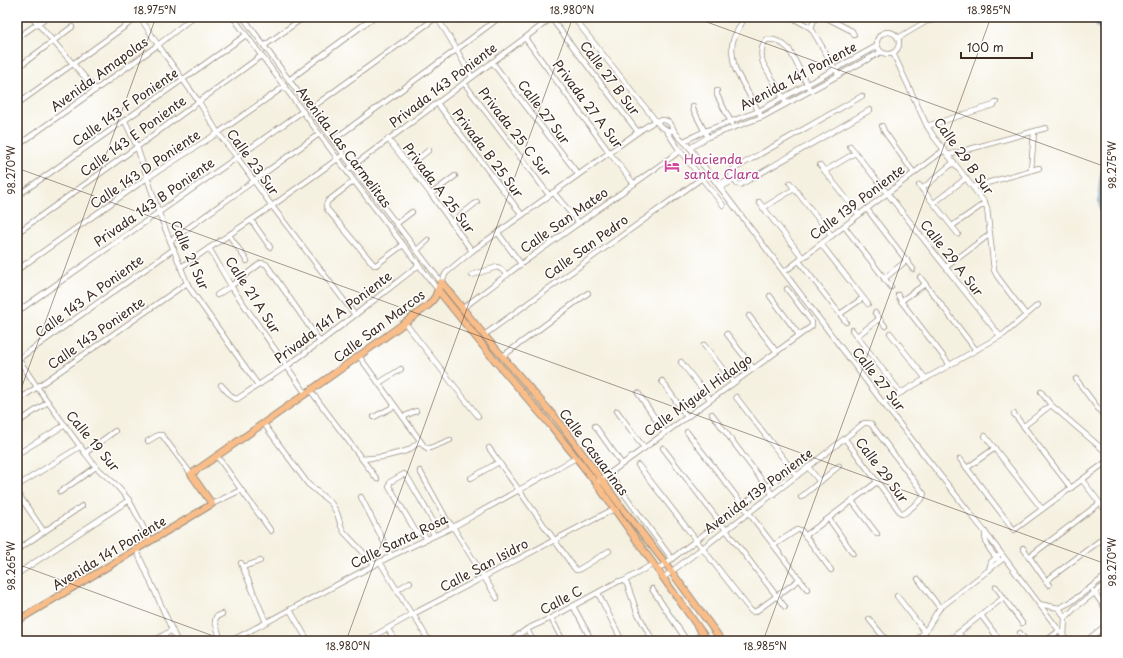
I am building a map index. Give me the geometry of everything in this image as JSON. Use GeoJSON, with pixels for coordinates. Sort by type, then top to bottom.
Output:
{"type":"FeatureCollection","features":[{"type":"Feature","properties":{"kind":"main road","name":"Calle Casuarinas"},"geometry":{"type":"LineString","coordinates":[[441,282],[484,335],[560,423],[722,641]]}},
{"type":"Feature","properties":{"kind":"main road","name":"Calle San Marcos"},"geometry":{"type":"LineString","coordinates":[[191,474],[264,424],[429,305],[435,297],[441,282]]}},
{"type":"Feature","properties":{"kind":"main road","name":"Calle Casuarinas"},"geometry":{"type":"LineString","coordinates":[[438,290],[492,357],[552,427],[596,483],[708,641]]}},
{"type":"Feature","properties":{"kind":"main road"},"geometry":{"type":"LineString","coordinates":[[191,474],[212,504]]}},
{"type":"Feature","properties":{"kind":"main road","name":"Avenida 141 Poniente"},"geometry":{"type":"LineString","coordinates":[[17,621],[212,504]]}},
{"type":"Feature","properties":{"kind":"street"},"geometry":{"type":"LineString","coordinates":[[32,17],[96,90]]}},
{"type":"Feature","properties":{"kind":"street"},"geometry":{"type":"LineString","coordinates":[[17,38],[47,17]]}},
{"type":"Feature","properties":{"kind":"street"},"geometry":{"type":"LineString","coordinates":[[17,104],[139,17]]}},
{"type":"Feature","properties":{"kind":"street","name":"Calle 23 Sur"},"geometry":{"type":"LineString","coordinates":[[139,17],[182,80],[199,102],[218,133],[355,316]]}},
{"type":"Feature","properties":{"kind":"street","name":"Avenida Amapolas"},"geometry":{"type":"LineString","coordinates":[[17,146],[158,45],[193,17]]}},
{"type":"Feature","properties":{"kind":"street","name":"Avenida Las Carmelitas"},"geometry":{"type":"LineString","coordinates":[[233,17],[354,181],[438,290]]}},
{"type":"Feature","properties":{"kind":"street","name":"Avenida Las Carmelitas"},"geometry":{"type":"LineString","coordinates":[[242,17],[352,166],[441,282]]}},
{"type":"Feature","properties":{"kind":"street"},"geometry":{"type":"LineString","coordinates":[[264,46],[297,19],[304,17]]}},
{"type":"Feature","properties":{"kind":"street"},"geometry":{"type":"LineString","coordinates":[[289,80],[374,17]]}},
{"type":"Feature","properties":{"kind":"street"},"geometry":{"type":"LineString","coordinates":[[310,109],[436,17],[450,36],[456,50],[472,77]]}},
{"type":"Feature","properties":{"kind":"street"},"geometry":{"type":"LineString","coordinates":[[333,140],[500,17]]}},
{"type":"Feature","properties":{"kind":"street","name":"Calle 27 Sur"},"geometry":{"type":"LineString","coordinates":[[573,17],[660,126],[670,131],[674,131]]}},
{"type":"Feature","properties":{"kind":"street"},"geometry":{"type":"LineString","coordinates":[[745,17],[733,40],[734,66],[762,117]]}},
{"type":"Feature","properties":{"kind":"street"},"geometry":{"type":"LineString","coordinates":[[791,17],[811,28],[838,76]]}},
{"type":"Feature","properties":{"kind":"street"},"geometry":{"type":"LineString","coordinates":[[811,28],[815,17]]}},
{"type":"Feature","properties":{"kind":"street"},"geometry":{"type":"LineString","coordinates":[[825,17],[852,31],[854,35]]}},
{"type":"Feature","properties":{"kind":"street","name":"Privada 143 Poniente"},"geometry":{"type":"LineString","coordinates":[[347,171],[552,18]]}},
{"type":"Feature","properties":{"kind":"street","name":"Calle 27 B Sur"},"geometry":{"type":"LineString","coordinates":[[552,18],[638,132]]}},
{"type":"Feature","properties":{"kind":"street"},"geometry":{"type":"LineString","coordinates":[[898,38],[927,19],[949,18],[977,20]]}},
{"type":"Feature","properties":{"kind":"street"},"geometry":{"type":"LineString","coordinates":[[17,68],[54,42],[72,27]]}},
{"type":"Feature","properties":{"kind":"street"},"geometry":{"type":"LineString","coordinates":[[890,32],[898,38],[898,48],[893,53],[889,54],[881,52],[877,46],[877,40],[884,33],[890,32]]}},
{"type":"Feature","properties":{"kind":"street","name":"Calle 143 F Poniente"},"geometry":{"type":"LineString","coordinates":[[17,196],[246,35]]}},
{"type":"Feature","properties":{"kind":"street","name":"Privada 27 A Sur"},"geometry":{"type":"LineString","coordinates":[[525,38],[634,184]]}},
{"type":"Feature","properties":{"kind":"street"},"geometry":{"type":"LineString","coordinates":[[787,104],[762,63],[761,50],[766,40],[773,40],[786,45],[810,91]]}},
{"type":"Feature","properties":{"kind":"street","name":"Avenida 141 Poniente"},"geometry":{"type":"LineString","coordinates":[[684,140],[759,111],[836,70],[877,46]]}},
{"type":"Feature","properties":{"kind":"street","name":"Avenida 141 Poniente"},"geometry":{"type":"LineString","coordinates":[[690,148],[708,137],[762,117],[881,52]]}},
{"type":"Feature","properties":{"kind":"street","name":"Calle 29 B Sur"},"geometry":{"type":"LineString","coordinates":[[893,53],[927,126],[985,202],[994,270],[1026,315]]}},
{"type":"Feature","properties":{"kind":"street","name":"Calle 143 E Poniente"},"geometry":{"type":"LineString","coordinates":[[17,233],[261,56]]}},
{"type":"Feature","properties":{"kind":"street","name":"Calle 27 Sur"},"geometry":{"type":"LineString","coordinates":[[492,62],[578,174]]}},
{"type":"Feature","properties":{"kind":"street","name":"Privada 25 C Sur"},"geometry":{"type":"LineString","coordinates":[[464,83],[551,194],[579,223]]}},
{"type":"Feature","properties":{"kind":"street","name":"Calle 143 D Poniente"},"geometry":{"type":"LineString","coordinates":[[17,270],[147,178],[218,133],[285,86]]}},
{"type":"Feature","properties":{"kind":"street"},"geometry":{"type":"LineString","coordinates":[[717,91],[717,94],[734,128]]}},
{"type":"Feature","properties":{"kind":"street"},"geometry":{"type":"LineString","coordinates":[[862,96],[732,170],[731,174],[733,178],[737,184],[740,185],[870,110]]}},
{"type":"Feature","properties":{"kind":"street"},"geometry":{"type":"LineString","coordinates":[[927,126],[994,105],[996,102]]}},
{"type":"Feature","properties":{"kind":"street","name":"Privada B 25 Sur"},"geometry":{"type":"LineString","coordinates":[[437,103],[522,216]]}},
{"type":"Feature","properties":{"kind":"street"},"geometry":{"type":"LineString","coordinates":[[693,106],[693,109],[708,137]]}},
{"type":"Feature","properties":{"kind":"street","name":"Privada 143 B Poniente"},"geometry":{"type":"LineString","coordinates":[[17,312],[303,111]]}},
{"type":"Feature","properties":{"kind":"street","name":"Calle 21 Sur"},"geometry":{"type":"LineString","coordinates":[[125,121],[137,147],[159,213],[187,283],[258,385]]}},
{"type":"Feature","properties":{"kind":"street","name":"Calle 27 Sur"},"geometry":{"type":"LineString","coordinates":[[656,121],[667,121],[674,131],[684,140],[883,403],[985,532],[1002,558],[1065,639]]}},
{"type":"Feature","properties":{"kind":"street","name":"Calle San Marcos"},"geometry":{"type":"LineString","coordinates":[[441,282],[446,273],[472,251],[609,152],[656,121]]}},
{"type":"Feature","properties":{"kind":"street"},"geometry":{"type":"LineString","coordinates":[[882,126],[914,173]]}},
{"type":"Feature","properties":{"kind":"street"},"geometry":{"type":"LineString","coordinates":[[948,155],[1046,128]]}},
{"type":"Feature","properties":{"kind":"street"},"geometry":{"type":"LineString","coordinates":[[665,129],[680,151],[723,205]]}},
{"type":"Feature","properties":{"kind":"street"},"geometry":{"type":"LineString","coordinates":[[1031,170],[1034,132]]}},
{"type":"Feature","properties":{"kind":"street"},"geometry":{"type":"LineString","coordinates":[[170,241],[319,134]]}},
{"type":"Feature","properties":{"kind":"street","name":"Privada A 25 Sur"},"geometry":{"type":"LineString","coordinates":[[388,139],[431,194],[472,251]]}},
{"type":"Feature","properties":{"kind":"street","name":"Calle 29 A Sur"},"geometry":{"type":"LineString","coordinates":[[850,146],[1000,336]]}},
{"type":"Feature","properties":{"kind":"street"},"geometry":{"type":"LineString","coordinates":[[409,166],[429,150]]}},
{"type":"Feature","properties":{"kind":"street","name":"Calle 139 Poniente"},"geometry":{"type":"LineString","coordinates":[[784,272],[944,150]]}},
{"type":"Feature","properties":{"kind":"street","name":"Calle San Mateo"},"geometry":{"type":"LineString","coordinates":[[463,308],[521,264],[680,151]]}},
{"type":"Feature","properties":{"kind":"street"},"geometry":{"type":"LineString","coordinates":[[825,171],[855,153]]}},
{"type":"Feature","properties":{"kind":"street"},"geometry":{"type":"LineString","coordinates":[[181,267],[272,206],[344,155]]}},
{"type":"Feature","properties":{"kind":"street"},"geometry":{"type":"LineString","coordinates":[[954,162],[921,187],[958,234]]}},
{"type":"Feature","properties":{"kind":"street"},"geometry":{"type":"LineString","coordinates":[[820,164],[859,215]]}},
{"type":"Feature","properties":{"kind":"street"},"geometry":{"type":"LineString","coordinates":[[973,187],[1039,168]]}},
{"type":"Feature","properties":{"kind":"street"},"geometry":{"type":"LineString","coordinates":[[431,194],[455,176]]}},
{"type":"Feature","properties":{"kind":"street","name":"Calle San Pedro"},"geometry":{"type":"LineString","coordinates":[[484,335],[702,178]]}},
{"type":"Feature","properties":{"kind":"street"},"geometry":{"type":"LineString","coordinates":[[719,186],[733,178]]}},
{"type":"Feature","properties":{"kind":"street"},"geometry":{"type":"LineString","coordinates":[[934,203],[966,178]]}},
{"type":"Feature","properties":{"kind":"street"},"geometry":{"type":"LineString","coordinates":[[354,181],[328,201],[326,205],[327,209],[374,265],[403,245]]}},
{"type":"Feature","properties":{"kind":"street"},"geometry":{"type":"LineString","coordinates":[[790,183],[832,236]]}},
{"type":"Feature","properties":{"kind":"street"},"geometry":{"type":"LineString","coordinates":[[763,208],[794,189]]}},
{"type":"Feature","properties":{"kind":"street"},"geometry":{"type":"LineString","coordinates":[[452,222],[477,202]]}},
{"type":"Feature","properties":{"kind":"street"},"geometry":{"type":"LineString","coordinates":[[759,202],[846,322]]}},
{"type":"Feature","properties":{"kind":"street"},"geometry":{"type":"LineString","coordinates":[[952,226],[985,202]]}},
{"type":"Feature","properties":{"kind":"street"},"geometry":{"type":"LineString","coordinates":[[867,209],[913,269]]}},
{"type":"Feature","properties":{"kind":"street"},"geometry":{"type":"LineString","coordinates":[[396,224],[412,212]]}},
{"type":"Feature","properties":{"kind":"street"},"geometry":{"type":"LineString","coordinates":[[251,220],[270,246]]}},
{"type":"Feature","properties":{"kind":"street"},"geometry":{"type":"LineString","coordinates":[[844,226],[891,287]]}},
{"type":"Feature","properties":{"kind":"street"},"geometry":{"type":"LineString","coordinates":[[498,233],[521,264]]}},
{"type":"Feature","properties":{"kind":"street"},"geometry":{"type":"LineString","coordinates":[[946,267],[990,234]]}},
{"type":"Feature","properties":{"kind":"street"},"geometry":{"type":"LineString","coordinates":[[229,235],[248,261]]}},
{"type":"Feature","properties":{"kind":"street"},"geometry":{"type":"LineString","coordinates":[[417,250],[428,240]]}},
{"type":"Feature","properties":{"kind":"street"},"geometry":{"type":"LineString","coordinates":[[821,244],[868,304]]}},
{"type":"Feature","properties":{"kind":"street","name":"Calle 21 A Sur"},"geometry":{"type":"LineString","coordinates":[[209,248],[231,286],[287,366],[377,479]]}},
{"type":"Feature","properties":{"kind":"street","name":"Calle 143 A Poniente"},"geometry":{"type":"LineString","coordinates":[[17,359],[174,249]]}},
{"type":"Feature","properties":{"kind":"street"},"geometry":{"type":"LineString","coordinates":[[884,279],[907,260]]}},
{"type":"Feature","properties":{"kind":"street"},"geometry":{"type":"LineString","coordinates":[[217,295],[264,263],[320,342]]}},
{"type":"Feature","properties":{"kind":"street","name":"Privada 141 A Poniente"},"geometry":{"type":"LineString","coordinates":[[221,385],[235,399],[237,399],[320,342],[355,316],[419,264]]}},
{"type":"Feature","properties":{"kind":"street"},"geometry":{"type":"LineString","coordinates":[[472,275],[497,267],[507,275]]}},
{"type":"Feature","properties":{"kind":"street"},"geometry":{"type":"LineString","coordinates":[[920,277],[976,350]]}},
{"type":"Feature","properties":{"kind":"street","name":"Calle 143 Poniente"},"geometry":{"type":"LineString","coordinates":[[17,401],[187,283]]}},
{"type":"Feature","properties":{"kind":"street"},"geometry":{"type":"LineString","coordinates":[[901,301],[924,284]]}},
{"type":"Feature","properties":{"kind":"street","name":"Calle Miguel Hidalgo"},"geometry":{"type":"LineString","coordinates":[[596,483],[813,324],[787,289]]}},
{"type":"Feature","properties":{"kind":"street"},"geometry":{"type":"LineString","coordinates":[[503,356],[588,293]]}},
{"type":"Feature","properties":{"kind":"street"},"geometry":{"type":"LineString","coordinates":[[898,295],[950,365]]}},
{"type":"Feature","properties":{"kind":"street"},"geometry":{"type":"LineString","coordinates":[[770,296],[799,335]]}},
{"type":"Feature","properties":{"kind":"street"},"geometry":{"type":"LineString","coordinates":[[840,314],[863,298]]}},
{"type":"Feature","properties":{"kind":"street"},"geometry":{"type":"LineString","coordinates":[[883,403],[1000,336],[1038,305]]}},
{"type":"Feature","properties":{"kind":"street"},"geometry":{"type":"LineString","coordinates":[[874,313],[885,326]]}},
{"type":"Feature","properties":{"kind":"street"},"geometry":{"type":"LineString","coordinates":[[749,316],[776,351]]}},
{"type":"Feature","properties":{"kind":"street"},"geometry":{"type":"LineString","coordinates":[[857,336],[879,318]]}},
{"type":"Feature","properties":{"kind":"street"},"geometry":{"type":"LineString","coordinates":[[405,323],[478,416]]}},
{"type":"Feature","properties":{"kind":"street"},"geometry":{"type":"LineString","coordinates":[[852,330],[901,393]]}},
{"type":"Feature","properties":{"kind":"street"},"geometry":{"type":"LineString","coordinates":[[890,333],[926,379]]}},
{"type":"Feature","properties":{"kind":"street"},"geometry":{"type":"LineString","coordinates":[[727,334],[754,368]]}},
{"type":"Feature","properties":{"kind":"street"},"geometry":{"type":"LineString","coordinates":[[704,345],[733,382]]}},
{"type":"Feature","properties":{"kind":"street"},"geometry":{"type":"LineString","coordinates":[[359,356],[424,446],[428,448],[450,440]]}},
{"type":"Feature","properties":{"kind":"street","name":"Calle 19 Sur"},"geometry":{"type":"LineString","coordinates":[[17,359],[96,467],[128,500],[150,540]]}},
{"type":"Feature","properties":{"kind":"street"},"geometry":{"type":"LineString","coordinates":[[681,362],[710,399]]}},
{"type":"Feature","properties":{"kind":"street"},"geometry":{"type":"LineString","coordinates":[[379,383],[401,369]]}},
{"type":"Feature","properties":{"kind":"street"},"geometry":{"type":"LineString","coordinates":[[1076,379],[1106,419]]}},
{"type":"Feature","properties":{"kind":"street"},"geometry":{"type":"LineString","coordinates":[[662,381],[687,417]]}},
{"type":"Feature","properties":{"kind":"street"},"geometry":{"type":"LineString","coordinates":[[1041,392],[1051,405],[1106,452]]}},
{"type":"Feature","properties":{"kind":"street"},"geometry":{"type":"LineString","coordinates":[[638,393],[665,433]]}},
{"type":"Feature","properties":{"kind":"street"},"geometry":{"type":"LineString","coordinates":[[736,397],[798,476]]}},
{"type":"Feature","properties":{"kind":"street"},"geometry":{"type":"LineString","coordinates":[[17,423],[48,402]]}},
{"type":"Feature","properties":{"kind":"street"},"geometry":{"type":"LineString","coordinates":[[1024,426],[1051,405]]}},
{"type":"Feature","properties":{"kind":"street"},"geometry":{"type":"LineString","coordinates":[[374,417],[395,406]]}},
{"type":"Feature","properties":{"kind":"street"},"geometry":{"type":"LineString","coordinates":[[403,417],[416,411]]}},
{"type":"Feature","properties":{"kind":"street"},"geometry":{"type":"LineString","coordinates":[[617,411],[644,448]]}},
{"type":"Feature","properties":{"kind":"street"},"geometry":{"type":"LineString","coordinates":[[712,414],[773,495]]}},
{"type":"Feature","properties":{"kind":"street"},"geometry":{"type":"LineString","coordinates":[[1014,414],[1071,488]]}},
{"type":"Feature","properties":{"kind":"street","name":"Avenida 139 Poniente"},"geometry":{"type":"LineString","coordinates":[[662,578],[798,476],[864,423],[871,424],[924,494],[922,499],[902,514]]}},
{"type":"Feature","properties":{"kind":"street"},"geometry":{"type":"LineString","coordinates":[[264,424],[308,484],[331,503],[337,513],[344,532],[377,563],[397,590],[429,641]]}},
{"type":"Feature","properties":{"kind":"street"},"geometry":{"type":"LineString","coordinates":[[17,454],[64,425]]}},
{"type":"Feature","properties":{"kind":"street"},"geometry":{"type":"LineString","coordinates":[[594,426],[622,464]]}},
{"type":"Feature","properties":{"kind":"street"},"geometry":{"type":"LineString","coordinates":[[85,453],[115,431]]}},
{"type":"Feature","properties":{"kind":"street"},"geometry":{"type":"LineString","coordinates":[[687,432],[808,589]]}},
{"type":"Feature","properties":{"kind":"street"},"geometry":{"type":"LineString","coordinates":[[148,441],[158,435],[162,435],[191,474]]}},
{"type":"Feature","properties":{"kind":"street"},"geometry":{"type":"LineString","coordinates":[[985,436],[1042,509]]}},
{"type":"Feature","properties":{"kind":"street","name":"Calle 29 Sur"},"geometry":{"type":"LineString","coordinates":[[845,439],[902,514]]}},
{"type":"Feature","properties":{"kind":"street"},"geometry":{"type":"LineString","coordinates":[[362,459],[383,457],[406,451],[420,441]]}},
{"type":"Feature","properties":{"kind":"street"},"geometry":{"type":"LineString","coordinates":[[17,486],[81,446]]}},
{"type":"Feature","properties":{"kind":"street"},"geometry":{"type":"LineString","coordinates":[[489,448],[576,570],[609,551]]}},
{"type":"Feature","properties":{"kind":"street"},"geometry":{"type":"LineString","coordinates":[[663,448],[785,607]]}},
{"type":"Feature","properties":{"kind":"street"},"geometry":{"type":"LineString","coordinates":[[967,468],[995,448]]}},
{"type":"Feature","properties":{"kind":"street"},"geometry":{"type":"LineString","coordinates":[[216,456],[271,531]]}},
{"type":"Feature","properties":{"kind":"street","name":"Calle Santa Rosa"},"geometry":{"type":"LineString","coordinates":[[231,641],[377,563],[453,527],[576,458]]}},
{"type":"Feature","properties":{"kind":"street"},"geometry":{"type":"LineString","coordinates":[[960,459],[1014,530],[1106,462]]}},
{"type":"Feature","properties":{"kind":"street"},"geometry":{"type":"LineString","coordinates":[[471,478],[499,462]]}},
{"type":"Feature","properties":{"kind":"street"},"geometry":{"type":"LineString","coordinates":[[638,465],[753,612],[800,579]]}},
{"type":"Feature","properties":{"kind":"street"},"geometry":{"type":"LineString","coordinates":[[800,497],[839,466]]}},
{"type":"Feature","properties":{"kind":"street"},"geometry":{"type":"LineString","coordinates":[[60,492],[96,467]]}},
{"type":"Feature","properties":{"kind":"street","name":"Avenida 139 Poniente"},"geometry":{"type":"LineString","coordinates":[[657,570],[791,468]]}},
{"type":"Feature","properties":{"kind":"street"},"geometry":{"type":"LineString","coordinates":[[808,468],[820,482]]}},
{"type":"Feature","properties":{"kind":"street"},"geometry":{"type":"LineString","coordinates":[[420,471],[447,520],[453,527],[497,598]]}},
{"type":"Feature","properties":{"kind":"street"},"geometry":{"type":"LineString","coordinates":[[427,540],[424,534],[416,532],[389,486],[390,482],[404,474],[408,478],[433,521],[432,531],[434,536]]}},
{"type":"Feature","properties":{"kind":"street"},"geometry":{"type":"LineString","coordinates":[[1082,480],[1106,512]]}},
{"type":"Feature","properties":{"kind":"street"},"geometry":{"type":"LineString","coordinates":[[806,536],[877,482]]}},
{"type":"Feature","properties":{"kind":"street"},"geometry":{"type":"LineString","coordinates":[[616,483],[672,559]]}},
{"type":"Feature","properties":{"kind":"street"},"geometry":{"type":"LineString","coordinates":[[212,504],[242,490]]}},
{"type":"Feature","properties":{"kind":"street"},"geometry":{"type":"LineString","coordinates":[[17,492],[44,532]]}},
{"type":"Feature","properties":{"kind":"street"},"geometry":{"type":"LineString","coordinates":[[361,497],[391,556]]}},
{"type":"Feature","properties":{"kind":"street"},"geometry":{"type":"LineString","coordinates":[[17,574],[128,500]]}},
{"type":"Feature","properties":{"kind":"street"},"geometry":{"type":"LineString","coordinates":[[852,501],[877,534]]}},
{"type":"Feature","properties":{"kind":"street"},"geometry":{"type":"LineString","coordinates":[[1029,558],[1100,503]]}},
{"type":"Feature","properties":{"kind":"street"},"geometry":{"type":"LineString","coordinates":[[17,550],[82,506]]}},
{"type":"Feature","properties":{"kind":"street","name":"Calle San Isidro"},"geometry":{"type":"LineString","coordinates":[[365,641],[412,614],[614,509]]}},
{"type":"Feature","properties":{"kind":"street"},"geometry":{"type":"LineString","coordinates":[[829,519],[853,553]]}},
{"type":"Feature","properties":{"kind":"street"},"geometry":{"type":"LineString","coordinates":[[774,546],[797,530],[801,530],[831,570]]}},
{"type":"Feature","properties":{"kind":"street"},"geometry":{"type":"LineString","coordinates":[[985,532],[985,542],[996,557],[1002,558]]}},
{"type":"Feature","properties":{"kind":"street"},"geometry":{"type":"LineString","coordinates":[[1023,548],[1048,583],[1106,536]]}},
{"type":"Feature","properties":{"kind":"street"},"geometry":{"type":"LineString","coordinates":[[136,549],[177,641]]}},
{"type":"Feature","properties":{"kind":"street"},"geometry":{"type":"LineString","coordinates":[[989,570],[991,562],[996,557]]}},
{"type":"Feature","properties":{"kind":"street"},"geometry":{"type":"LineString","coordinates":[[915,641],[925,632],[940,608],[1002,558]]}},
{"type":"Feature","properties":{"kind":"street"},"geometry":{"type":"LineString","coordinates":[[260,561],[242,565],[266,622]]}},
{"type":"Feature","properties":{"kind":"street","name":"Calle C"},"geometry":{"type":"LineString","coordinates":[[510,641],[527,629],[551,618],[619,581],[624,581],[653,564]]}},
{"type":"Feature","properties":{"kind":"street"},"geometry":{"type":"LineString","coordinates":[[1039,604],[1059,608],[1071,602],[1106,576]]}},
{"type":"Feature","properties":{"kind":"street"},"geometry":{"type":"LineString","coordinates":[[918,579],[940,608]]}},
{"type":"Feature","properties":{"kind":"street"},"geometry":{"type":"LineString","coordinates":[[624,581],[627,584],[637,612],[653,641]]}},
{"type":"Feature","properties":{"kind":"street"},"geometry":{"type":"LineString","coordinates":[[397,590],[410,582]]}},
{"type":"Feature","properties":{"kind":"street"},"geometry":{"type":"LineString","coordinates":[[1065,618],[1075,608],[1106,584]]}},
{"type":"Feature","properties":{"kind":"street"},"geometry":{"type":"LineString","coordinates":[[996,588],[1022,623]]}},
{"type":"Feature","properties":{"kind":"street"},"geometry":{"type":"LineString","coordinates":[[1091,588],[1106,609]]}},
{"type":"Feature","properties":{"kind":"street"},"geometry":{"type":"LineString","coordinates":[[652,589],[686,641]]}},
{"type":"Feature","properties":{"kind":"street"},"geometry":{"type":"LineString","coordinates":[[598,593],[622,641]]}},
{"type":"Feature","properties":{"kind":"street"},"geometry":{"type":"LineString","coordinates":[[897,596],[925,632]]}},
{"type":"Feature","properties":{"kind":"street"},"geometry":{"type":"LineString","coordinates":[[948,641],[1004,598]]}},
{"type":"Feature","properties":{"kind":"street"},"geometry":{"type":"LineString","coordinates":[[573,606],[592,641]]}},
{"type":"Feature","properties":{"kind":"street"},"geometry":{"type":"LineString","coordinates":[[1059,608],[1065,618],[1065,639]]}},
{"type":"Feature","properties":{"kind":"street"},"geometry":{"type":"LineString","coordinates":[[290,610],[308,641]]}},
{"type":"Feature","properties":{"kind":"street"},"geometry":{"type":"LineString","coordinates":[[221,641],[215,621],[216,617],[222,614]]}},
{"type":"Feature","properties":{"kind":"street"},"geometry":{"type":"LineString","coordinates":[[981,615],[1000,641]]}},
{"type":"Feature","properties":{"kind":"street"},"geometry":{"type":"LineString","coordinates":[[551,618],[563,641]]}},
{"type":"Feature","properties":{"kind":"street"},"geometry":{"type":"LineString","coordinates":[[869,619],[887,641]]}},
{"type":"Feature","properties":{"kind":"street"},"geometry":{"type":"LineString","coordinates":[[1092,639],[1106,625]]}},
{"type":"Feature","properties":{"kind":"street"},"geometry":{"type":"LineString","coordinates":[[388,629],[395,641]]}},
{"type":"Feature","properties":{"kind":"street"},"geometry":{"type":"LineString","coordinates":[[527,629],[533,641]]}},
{"type":"Feature","properties":{"kind":"street"},"geometry":{"type":"LineString","coordinates":[[154,641],[172,630]]}},
{"type":"Feature","properties":{"kind":"street"},"geometry":{"type":"LineString","coordinates":[[1046,641],[1059,630]]}},
{"type":"Feature","properties":{"kind":"street"},"geometry":{"type":"LineString","coordinates":[[958,633],[965,641]]}},
{"type":"Feature","properties":{"kind":"street"},"geometry":{"type":"LineString","coordinates":[[1020,633],[1026,641]]}},
{"type":"Feature","properties":{"kind":"street"},"geometry":{"type":"LineString","coordinates":[[690,641],[702,634]]}},
{"type":"Feature","properties":{"kind":"water"},"geometry":{"type":"Polygon","coordinates":[[[1091,17],[1106,17],[1106,38],[1091,17]]]}},
{"type":"Feature","properties":{"kind":"water"},"geometry":{"type":"Polygon","coordinates":[[[1106,152],[1106,224],[1100,211],[1099,188],[1106,152]]]}},
{"type":"Feature","properties":{"kind":"place","name":"Hacienda santa Clara"},"geometry":{"type":"Point","coordinates":[672,166]}}]}
